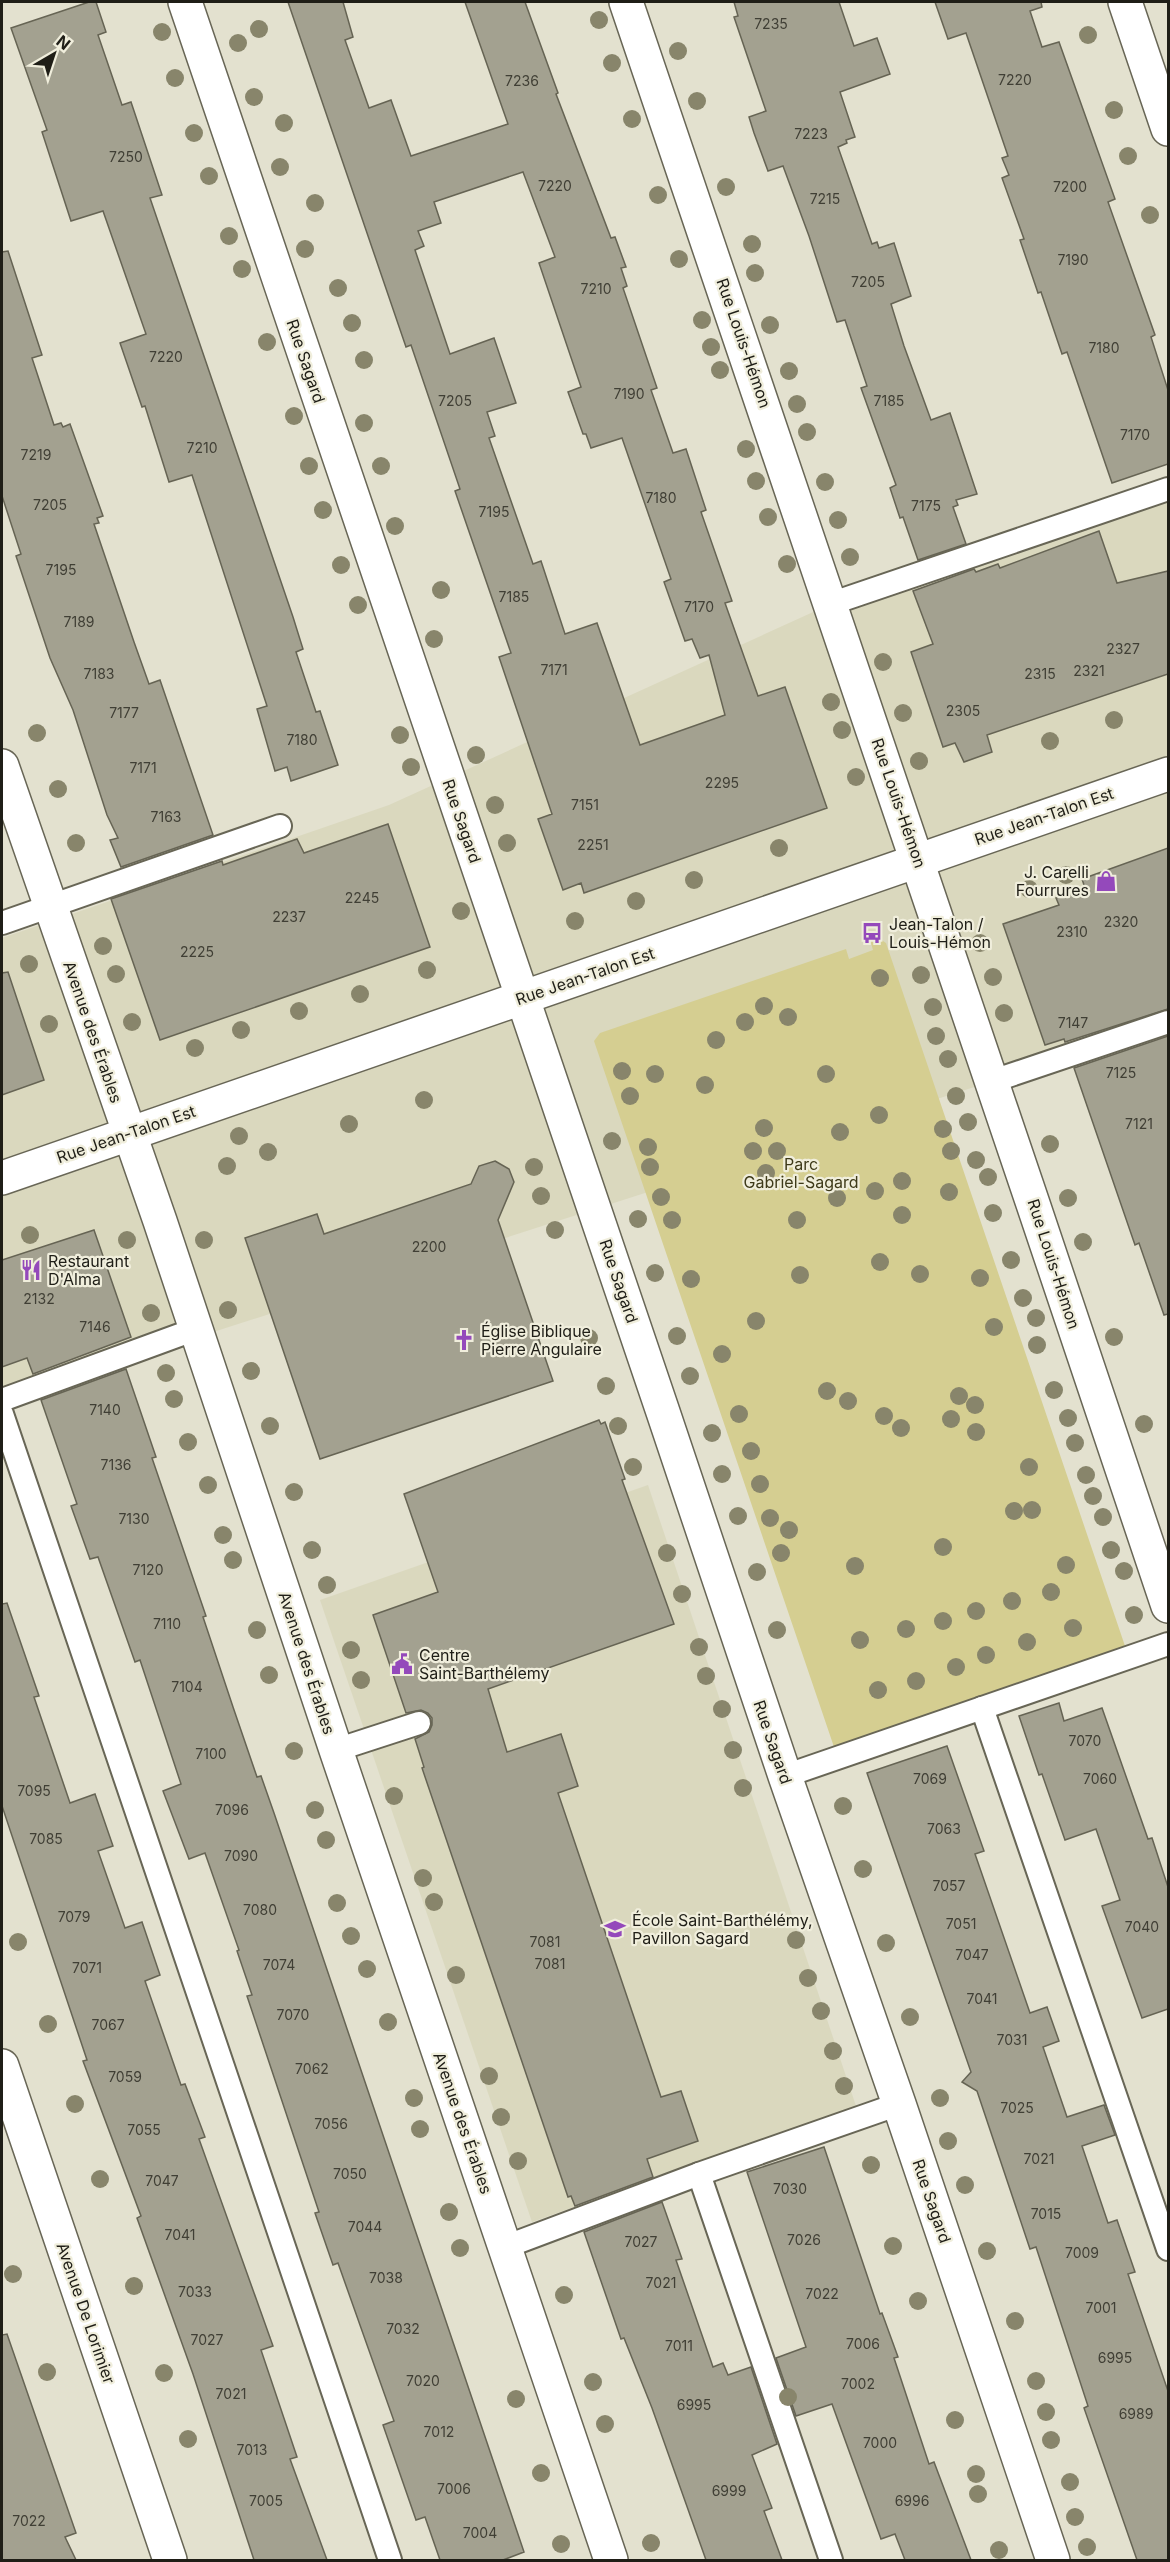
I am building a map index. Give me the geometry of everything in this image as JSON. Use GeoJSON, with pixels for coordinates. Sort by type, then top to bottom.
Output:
{"type":"FeatureCollection","features":[{"type":"Feature","properties":{"kind":"street","name":"Rue Sagard"},"geometry":{"type":"LineString","coordinates":[[184,2],[1053,2560]]}},
{"type":"Feature","properties":{"kind":"street","name":"Rue Louis-Hémon"},"geometry":{"type":"LineString","coordinates":[[626,2],[833,603],[1168,1606]]}},
{"type":"Feature","properties":{"kind":"street"},"geometry":{"type":"LineString","coordinates":[[1125,2],[1168,129]]}},
{"type":"Feature","properties":{"kind":"street","name":"Avenue des Érables"},"geometry":{"type":"LineString","coordinates":[[2,766],[196,1329],[336,1750],[611,2560]]}},
{"type":"Feature","properties":{"kind":"street","name":"Rue Jean-Talon Est"},"geometry":{"type":"LineString","coordinates":[[2,1178],[129,1132],[1168,774]]}},
{"type":"Feature","properties":{"kind":"street","name":"Avenue De Lorimier"},"geometry":{"type":"LineString","coordinates":[[2,2066],[170,2560]]}},
{"type":"Feature","properties":{"kind":"lane"},"geometry":{"type":"LineString","coordinates":[[833,603],[1168,489]]}},
{"type":"Feature","properties":{"kind":"lane"},"geometry":{"type":"LineString","coordinates":[[2,923],[280,826]]}},
{"type":"Feature","properties":{"kind":"lane"},"geometry":{"type":"LineString","coordinates":[[993,1081],[1168,1022]]}},
{"type":"Feature","properties":{"kind":"lane"},"geometry":{"type":"LineString","coordinates":[[2,1400],[196,1329]]}},
{"type":"Feature","properties":{"kind":"lane"},"geometry":{"type":"LineString","coordinates":[[2,1414],[390,2560]]}},
{"type":"Feature","properties":{"kind":"lane"},"geometry":{"type":"LineString","coordinates":[[785,1776],[1168,1644]]}},
{"type":"Feature","properties":{"kind":"lane"},"geometry":{"type":"LineString","coordinates":[[982,1708],[1168,2249]]}},
{"type":"Feature","properties":{"kind":"lane"},"geometry":{"type":"LineString","coordinates":[[336,1750],[419,1723]]}},
{"type":"Feature","properties":{"kind":"lane"},"geometry":{"type":"LineString","coordinates":[[505,2247],[699,2174],[899,2104]]}},
{"type":"Feature","properties":{"kind":"lane"},"geometry":{"type":"LineString","coordinates":[[699,2174],[831,2560]]}},
{"type":"Feature","properties":{"kind":"shaded area"},"geometry":{"type":"Polygon","coordinates":[[[1168,490],[1168,1015],[993,1081],[2,1400],[2,938],[389,805],[833,603],[1168,490]]]}},
{"type":"Feature","properties":{"kind":"shaded area","name":"École Saint-Barthélémy, Pavillon Sagard"},"geometry":{"type":"Polygon","coordinates":[[[648,1485],[856,2106],[532,2222],[320,1600],[648,1485]]]}},
{"type":"Feature","properties":{"kind":"green space","name":"Parc Gabriel-Sagard"},"geometry":{"type":"Polygon","coordinates":[[[877,937],[886,943],[1125,1646],[834,1747],[594,1041],[600,1033],[846,949],[849,959],[873,950],[870,940],[877,937]]]}},
{"type":"Feature","properties":{"kind":"building"},"geometry":{"type":"Polygon","coordinates":[[[89,2],[96,2],[106,32],[98,35],[122,105],[131,102],[162,195],[150,198],[293,617],[303,649],[296,652],[316,712],[320,711],[338,765],[291,781],[287,767],[275,771],[257,709],[267,706],[192,475],[169,482],[145,406],[142,407],[120,343],[146,334],[103,211],[71,221],[42,132],[47,130],[11,28],[89,2]]]}},
{"type":"Feature","properties":{"kind":"building"},"geometry":{"type":"Polygon","coordinates":[[[288,2],[343,2],[353,37],[345,40],[369,108],[391,100],[411,156],[508,124],[465,2],[525,2],[558,93],[556,94],[611,238],[615,237],[626,267],[621,268],[627,286],[623,288],[657,388],[651,390],[673,453],[686,449],[706,510],[701,512],[732,601],[725,603],[758,696],[785,687],[827,808],[584,893],[581,883],[563,890],[538,819],[552,814],[499,657],[511,653],[455,491],[460,489],[411,345],[406,347],[288,2]],[[523,172],[434,202],[441,223],[418,231],[424,246],[415,250],[450,354],[494,338],[516,403],[487,412],[495,436],[489,438],[533,564],[541,561],[565,634],[597,623],[640,745],[725,715],[709,655],[700,658],[692,639],[685,641],[664,582],[671,579],[622,438],[591,448],[586,434],[583,434],[568,392],[581,387],[539,263],[555,257],[523,172]]]}},
{"type":"Feature","properties":{"kind":"building"},"geometry":{"type":"Polygon","coordinates":[[[734,2],[839,2],[854,46],[877,38],[890,74],[840,92],[855,137],[846,140],[847,143],[838,147],[872,244],[877,242],[879,248],[894,243],[911,296],[891,304],[904,346],[931,420],[950,413],[977,494],[956,500],[958,505],[953,507],[966,544],[918,560],[903,517],[900,518],[890,488],[896,485],[861,388],[867,386],[845,320],[837,322],[783,166],[768,171],[754,133],[749,117],[766,111],[734,17],[738,16],[734,2]]]}},
{"type":"Feature","properties":{"kind":"building"},"geometry":{"type":"Polygon","coordinates":[[[935,2],[1041,2],[1042,7],[1030,11],[1042,47],[1059,42],[1115,199],[1108,202],[1155,335],[1151,337],[1168,390],[1168,464],[1112,483],[1067,352],[1062,354],[1020,240],[1024,239],[1002,178],[1009,175],[1002,158],[1008,156],[966,33],[948,39],[935,2]]]}},
{"type":"Feature","properties":{"kind":"building"},"geometry":{"type":"Polygon","coordinates":[[[8,251],[42,355],[32,358],[54,425],[61,423],[63,427],[70,424],[103,516],[97,518],[99,523],[94,524],[134,642],[149,684],[160,680],[213,835],[121,867],[110,840],[118,838],[107,815],[73,710],[50,658],[16,556],[21,554],[2,496],[2,252],[8,251]]]}},
{"type":"Feature","properties":{"kind":"building"},"geometry":{"type":"Polygon","coordinates":[[[1099,531],[1117,583],[1168,571],[1168,674],[987,735],[992,752],[964,762],[955,743],[943,747],[911,652],[933,644],[913,591],[974,569],[976,572],[998,564],[1000,568],[1099,531]]]}},
{"type":"Feature","properties":{"kind":"building"},"geometry":{"type":"Polygon","coordinates":[[[388,824],[430,947],[160,1040],[111,899],[222,861],[223,865],[297,839],[304,853],[388,824]]]}},
{"type":"Feature","properties":{"kind":"building"},"geometry":{"type":"Polygon","coordinates":[[[1168,848],[1168,1009],[1065,1042],[1064,1039],[1045,1045],[1003,924],[1059,905],[1056,898],[1085,888],[1082,879],[1168,848]]]}},
{"type":"Feature","properties":{"kind":"building"},"geometry":{"type":"Polygon","coordinates":[[[8,972],[44,1080],[2,1095],[2,973],[8,972]]]}},
{"type":"Feature","properties":{"kind":"building"},"geometry":{"type":"Polygon","coordinates":[[[1168,1036],[1168,1314],[1164,1315],[1139,1243],[1135,1245],[1074,1068],[1168,1036]]]}},
{"type":"Feature","properties":{"kind":"building"},"geometry":{"type":"Polygon","coordinates":[[[495,1161],[509,1169],[514,1182],[498,1220],[553,1381],[320,1459],[245,1238],[317,1214],[324,1234],[471,1184],[479,1166],[495,1161]]]}},
{"type":"Feature","properties":{"kind":"building"},"geometry":{"type":"Polygon","coordinates":[[[94,1230],[131,1337],[33,1374],[27,1358],[2,1367],[2,1260],[94,1230]]]}},
{"type":"Feature","properties":{"kind":"building"},"geometry":{"type":"Polygon","coordinates":[[[126,1369],[156,1457],[152,1458],[206,1616],[203,1617],[233,1707],[257,1777],[261,1776],[274,1813],[524,2552],[503,2560],[440,2560],[425,2517],[416,2520],[383,2425],[394,2421],[338,2263],[333,2265],[315,2213],[319,2212],[247,1996],[252,1995],[237,1951],[239,1950],[205,1853],[189,1859],[163,1791],[181,1784],[140,1660],[135,1662],[98,1557],[90,1559],[71,1506],[77,1504],[41,1400],[126,1369]]]}},
{"type":"Feature","properties":{"kind":"building"},"geometry":{"type":"Polygon","coordinates":[[[599,1420],[601,1424],[605,1422],[625,1479],[622,1480],[674,1624],[488,1689],[507,1752],[561,1734],[578,1786],[558,1793],[661,2097],[681,2091],[698,2141],[647,2159],[653,2177],[575,2206],[571,2196],[568,2197],[422,1768],[424,1767],[415,1739],[429,1732],[432,1718],[421,1710],[406,1713],[373,1615],[438,1592],[404,1494],[599,1420]]]}},
{"type":"Feature","properties":{"kind":"building"},"geometry":{"type":"Polygon","coordinates":[[[7,1603],[39,1696],[34,1697],[70,1803],[95,1794],[113,1846],[98,1851],[125,1928],[142,1922],[160,1975],[145,1981],[181,2085],[185,2084],[205,2137],[199,2139],[273,2346],[261,2350],[297,2457],[290,2459],[327,2560],[254,2560],[193,2374],[137,2218],[141,2216],[83,2061],[87,2060],[2,1806],[2,1604],[7,1603]]]}},
{"type":"Feature","properties":{"kind":"building"},"geometry":{"type":"Polygon","coordinates":[[[1059,1703],[1064,1721],[1102,1708],[1148,1839],[1152,1838],[1168,1887],[1168,2009],[1142,2018],[1102,1906],[1120,1900],[1096,1829],[1065,1840],[1019,1716],[1059,1703]]]}},
{"type":"Feature","properties":{"kind":"building"},"geometry":{"type":"Polygon","coordinates":[[[947,1746],[984,1851],[975,1854],[1030,2013],[1047,2007],[1059,2041],[1043,2047],[1067,2117],[1104,2105],[1115,2135],[1082,2146],[1108,2223],[1117,2220],[1135,2272],[1128,2274],[1168,2391],[1168,2560],[1137,2560],[1084,2408],[1088,2406],[1036,2247],[1030,2249],[977,2091],[962,2082],[971,2072],[867,1773],[947,1746]]]}},
{"type":"Feature","properties":{"kind":"building"},"geometry":{"type":"Polygon","coordinates":[[[824,2147],[880,2314],[882,2313],[898,2357],[894,2358],[929,2464],[934,2462],[971,2560],[905,2560],[895,2534],[881,2539],[832,2404],[796,2416],[776,2358],[806,2347],[747,2172],[824,2147]]]}},
{"type":"Feature","properties":{"kind":"building"},"geometry":{"type":"Polygon","coordinates":[[[662,2202],[682,2259],[676,2260],[713,2367],[723,2363],[728,2375],[751,2367],[777,2444],[752,2455],[772,2508],[764,2511],[782,2560],[706,2560],[652,2408],[624,2338],[621,2339],[584,2232],[662,2202]]]}},
{"type":"Feature","properties":{"kind":"building"},"geometry":{"type":"Polygon","coordinates":[[[7,2334],[76,2533],[65,2537],[76,2560],[2,2560],[2,2335],[7,2334]]]}},
{"type":"Feature","properties":{"kind":"place","name":"J. Carelli Fourrures"},"geometry":{"type":"Point","coordinates":[1106,881]}},
{"type":"Feature","properties":{"kind":"place","name":"Jean-Talon / Louis-Hémon"},"geometry":{"type":"Point","coordinates":[872,933]}},
{"type":"Feature","properties":{"kind":"place","name":"Restaurant D'Alma"},"geometry":{"type":"Point","coordinates":[31,1270]}},
{"type":"Feature","properties":{"kind":"place","name":"Église Biblique Pierre Angulaire"},"geometry":{"type":"Point","coordinates":[464,1340]}},
{"type":"Feature","properties":{"kind":"place","name":"Centre Saint-Barthélemy"},"geometry":{"type":"Point","coordinates":[402,1664]}},
{"type":"Feature","properties":{"kind":"place","name":"École Saint-Barthélémy, Pavillon Sagard"},"geometry":{"type":"Point","coordinates":[615,1929]}}]}
